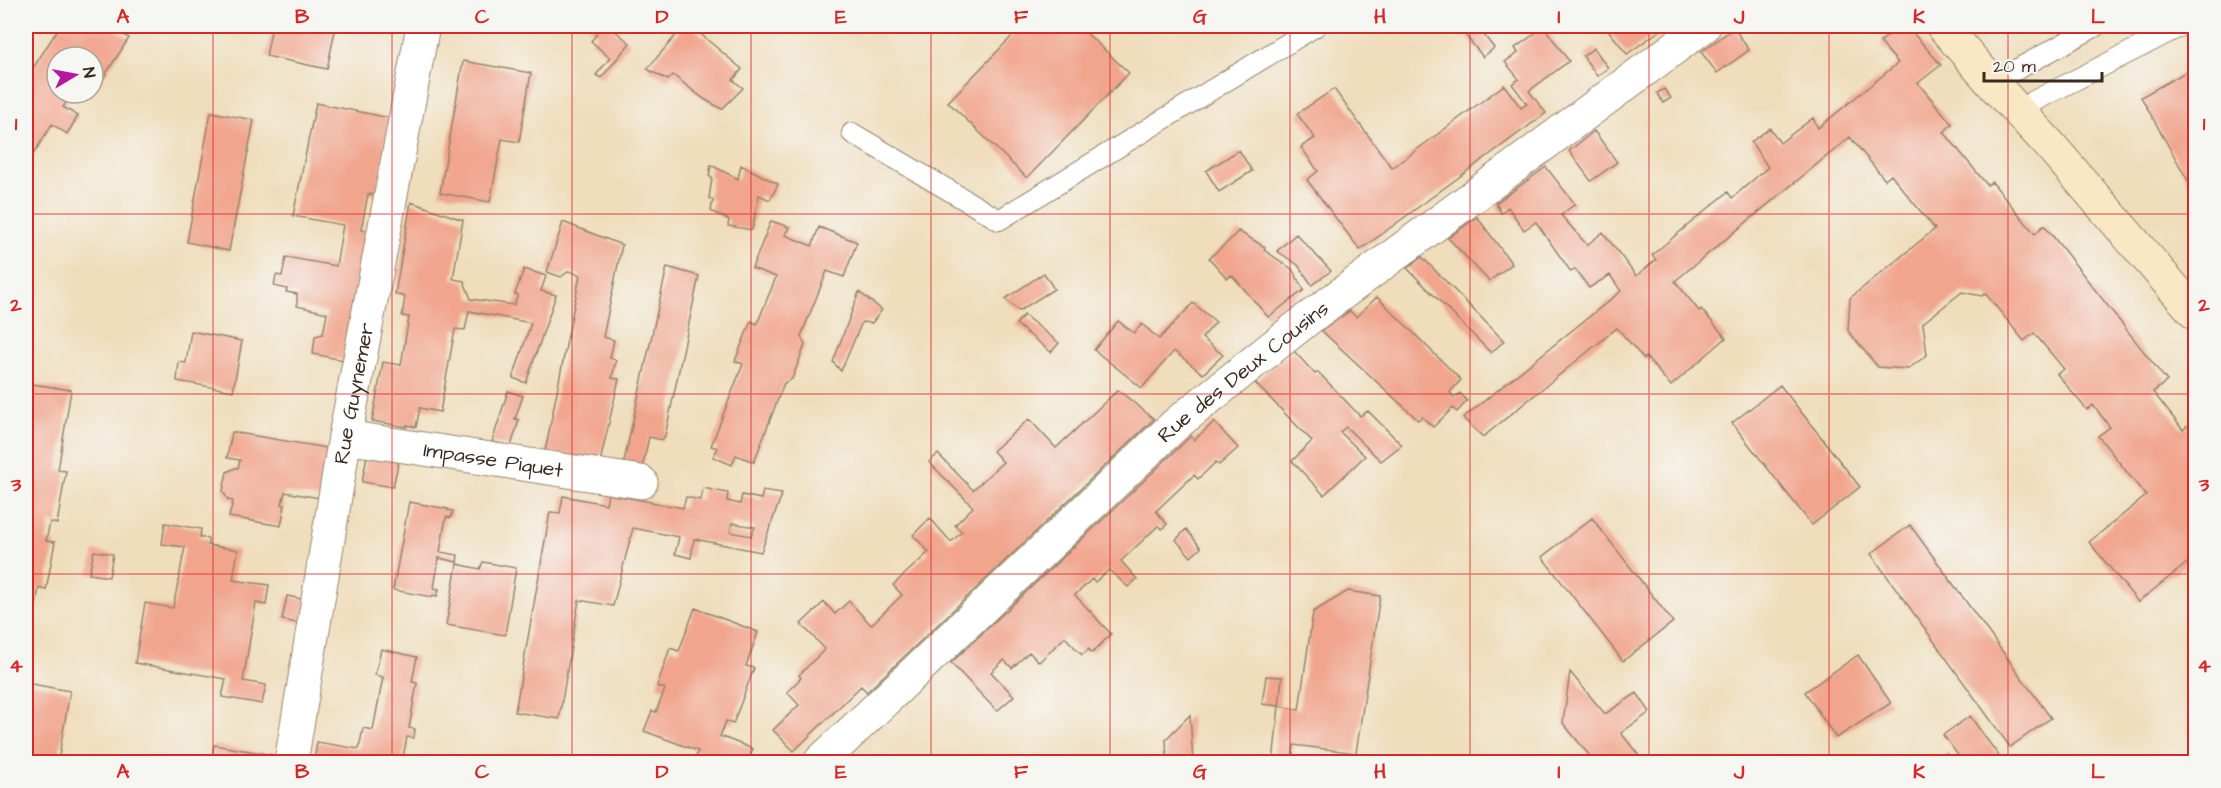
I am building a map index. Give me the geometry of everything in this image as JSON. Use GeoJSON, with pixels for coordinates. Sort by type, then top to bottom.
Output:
{"type":"FeatureCollection","features":[{"type":"Feature","properties":{"kind":"street","name":"Rue Guynemer"},"geometry":{"type":"LineString","coordinates":[[291,762],[345,437],[423,26]]}},
{"type":"Feature","properties":{"kind":"street","name":"Rue des Deux Cousins"},"geometry":{"type":"LineString","coordinates":[[820,762],[1176,424],[1309,318],[1704,26]]}},
{"type":"Feature","properties":{"kind":"street"},"geometry":{"type":"LineString","coordinates":[[1943,26],[2196,314]]}},
{"type":"Feature","properties":{"kind":"street","name":"Impasse Piquet"},"geometry":{"type":"LineString","coordinates":[[345,437],[641,482]]}},
{"type":"Feature","properties":{"kind":"lane"},"geometry":{"type":"LineString","coordinates":[[852,133],[999,220],[1316,26]]}},
{"type":"Feature","properties":{"kind":"lane"},"geometry":{"type":"LineString","coordinates":[[1992,83],[2096,26]]}},
{"type":"Feature","properties":{"kind":"lane"},"geometry":{"type":"LineString","coordinates":[[2020,113],[2034,101],[2181,26]]}},
{"type":"Feature","properties":{"kind":"building"},"geometry":{"type":"Polygon","coordinates":[[[60,26],[116,26],[114,29],[129,38],[105,75],[105,45],[48,45],[60,26]]]}},
{"type":"Feature","properties":{"kind":"building"},"geometry":{"type":"Polygon","coordinates":[[[272,26],[336,26],[327,69],[266,56],[272,26]]]}},
{"type":"Feature","properties":{"kind":"building"},"geometry":{"type":"Polygon","coordinates":[[[586,26],[609,26],[630,43],[601,78],[596,75],[610,58],[591,41],[597,34],[586,26]]]}},
{"type":"Feature","properties":{"kind":"building"},"geometry":{"type":"Polygon","coordinates":[[[684,26],[691,26],[742,69],[733,80],[743,88],[722,109],[704,99],[673,75],[668,80],[647,69],[684,26]]]}},
{"type":"Feature","properties":{"kind":"building"},"geometry":{"type":"Polygon","coordinates":[[[1022,26],[1079,26],[1129,73],[1027,178],[948,102],[1022,26]]]}},
{"type":"Feature","properties":{"kind":"building"},"geometry":{"type":"Polygon","coordinates":[[[1458,26],[1477,26],[1494,48],[1483,57],[1458,26]]]}},
{"type":"Feature","properties":{"kind":"building"},"geometry":{"type":"Polygon","coordinates":[[[1605,26],[1666,26],[1627,54],[1605,26]]]}},
{"type":"Feature","properties":{"kind":"building"},"geometry":{"type":"Polygon","coordinates":[[[1899,26],[1907,26],[1941,65],[1918,83],[1952,124],[1944,132],[1987,185],[1992,182],[2035,234],[2044,225],[2167,381],[2153,392],[2183,430],[2187,426],[2196,436],[2196,556],[2138,602],[2089,542],[2146,496],[2098,436],[2110,427],[2093,405],[2087,410],[2057,374],[2064,369],[2034,333],[2024,341],[1985,293],[1982,296],[1962,292],[1923,323],[1927,355],[1908,369],[1878,367],[1848,331],[1850,298],[1935,229],[1891,175],[1885,180],[1850,137],[1675,281],[1699,311],[1701,309],[1726,338],[1671,386],[1617,328],[1483,437],[1463,418],[1621,291],[1610,275],[1589,288],[1575,269],[1571,272],[1536,222],[1524,230],[1508,207],[1501,213],[1496,203],[1546,167],[1575,204],[1561,215],[1587,245],[1603,232],[1636,276],[1656,260],[1652,255],[1728,192],[1732,198],[1768,167],[1751,142],[1770,128],[1780,143],[1813,118],[1818,128],[1898,63],[1880,42],[1899,26]]]}},
{"type":"Feature","properties":{"kind":"building"},"geometry":{"type":"Polygon","coordinates":[[[1544,27],[1569,61],[1529,91],[1546,113],[1360,250],[1307,180],[1318,171],[1301,147],[1315,138],[1297,114],[1334,89],[1392,168],[1504,85],[1521,108],[1527,104],[1512,84],[1519,79],[1505,62],[1518,53],[1515,48],[1544,27]]]}},
{"type":"Feature","properties":{"kind":"building"},"geometry":{"type":"Polygon","coordinates":[[[1734,28],[1749,50],[1717,73],[1701,52],[1734,28]]]}},
{"type":"Feature","properties":{"kind":"building"},"geometry":{"type":"Polygon","coordinates":[[[1594,48],[1608,68],[1597,76],[1583,56],[1594,48]]]}},
{"type":"Feature","properties":{"kind":"building"},"geometry":{"type":"Polygon","coordinates":[[[45,49],[45,105],[64,105],[63,107],[78,116],[67,134],[52,124],[26,166],[26,79],[45,49]]]}},
{"type":"Feature","properties":{"kind":"building"},"geometry":{"type":"Polygon","coordinates":[[[463,61],[531,73],[519,142],[502,139],[490,202],[440,193],[463,61]]]}},
{"type":"Feature","properties":{"kind":"building"},"geometry":{"type":"Polygon","coordinates":[[[2196,66],[2196,195],[2141,97],[2196,66]]]}},
{"type":"Feature","properties":{"kind":"building"},"geometry":{"type":"Polygon","coordinates":[[[1664,89],[1671,98],[1663,103],[1657,93],[1664,89]]]}},
{"type":"Feature","properties":{"kind":"building"},"geometry":{"type":"Polygon","coordinates":[[[316,103],[390,118],[377,195],[368,194],[361,230],[371,231],[348,361],[313,354],[315,336],[323,334],[327,313],[297,306],[297,294],[274,286],[276,275],[282,276],[286,257],[336,266],[343,225],[293,216],[316,103]]]}},
{"type":"Feature","properties":{"kind":"building"},"geometry":{"type":"Polygon","coordinates":[[[211,112],[254,120],[229,251],[187,242],[211,112]]]}},
{"type":"Feature","properties":{"kind":"building"},"geometry":{"type":"Polygon","coordinates":[[[1594,131],[1617,162],[1591,181],[1569,151],[1594,131]]]}},
{"type":"Feature","properties":{"kind":"building"},"geometry":{"type":"Polygon","coordinates":[[[1239,150],[1252,171],[1219,192],[1206,171],[1239,150]]]}},
{"type":"Feature","properties":{"kind":"building"},"geometry":{"type":"Polygon","coordinates":[[[711,165],[738,179],[741,165],[778,184],[770,200],[759,195],[752,230],[728,226],[729,220],[711,211],[713,200],[709,198],[712,178],[709,176],[711,165]]]}},
{"type":"Feature","properties":{"kind":"building"},"geometry":{"type":"Polygon","coordinates":[[[411,202],[463,220],[453,279],[464,281],[471,299],[514,305],[518,295],[515,294],[524,269],[546,276],[541,291],[556,295],[526,383],[513,378],[531,323],[469,311],[465,330],[455,329],[440,412],[420,408],[416,427],[372,421],[383,362],[401,365],[409,317],[402,316],[405,297],[395,294],[411,202]]]}},
{"type":"Feature","properties":{"kind":"building"},"geometry":{"type":"Polygon","coordinates":[[[1477,217],[1512,264],[1489,281],[1448,238],[1477,217]]]}},
{"type":"Feature","properties":{"kind":"building"},"geometry":{"type":"Polygon","coordinates":[[[771,221],[789,227],[785,235],[812,246],[819,227],[857,242],[844,277],[827,271],[801,336],[805,345],[792,379],[784,383],[754,462],[736,455],[732,465],[713,457],[718,448],[711,446],[743,364],[735,361],[751,321],[757,324],[776,277],[752,268],[771,221]]]}},
{"type":"Feature","properties":{"kind":"building"},"geometry":{"type":"Polygon","coordinates":[[[563,222],[622,245],[603,337],[614,340],[610,358],[616,360],[612,378],[619,379],[600,462],[545,452],[580,275],[569,271],[561,277],[547,272],[563,222]]]}},
{"type":"Feature","properties":{"kind":"building"},"geometry":{"type":"Polygon","coordinates":[[[1238,231],[1265,247],[1264,250],[1292,269],[1304,290],[1268,317],[1232,275],[1227,278],[1209,258],[1238,231]]]}},
{"type":"Feature","properties":{"kind":"building"},"geometry":{"type":"Polygon","coordinates":[[[1296,234],[1331,271],[1312,285],[1298,265],[1277,251],[1296,234]]]}},
{"type":"Feature","properties":{"kind":"building"},"geometry":{"type":"Polygon","coordinates":[[[1422,257],[1504,341],[1491,353],[1407,268],[1422,257]]]}},
{"type":"Feature","properties":{"kind":"building"},"geometry":{"type":"Polygon","coordinates":[[[667,267],[699,276],[665,436],[662,440],[649,437],[642,469],[623,466],[667,267]]]}},
{"type":"Feature","properties":{"kind":"building"},"geometry":{"type":"Polygon","coordinates":[[[1044,273],[1054,289],[1019,311],[1005,299],[1044,273]]]}},
{"type":"Feature","properties":{"kind":"building"},"geometry":{"type":"Polygon","coordinates":[[[859,292],[882,310],[872,323],[862,322],[841,371],[833,362],[859,292]]]}},
{"type":"Feature","properties":{"kind":"building"},"geometry":{"type":"Polygon","coordinates":[[[1377,297],[1461,380],[1450,392],[1454,398],[1460,393],[1467,401],[1457,412],[1453,408],[1433,427],[1422,417],[1418,420],[1322,331],[1350,311],[1356,317],[1377,297]]]}},
{"type":"Feature","properties":{"kind":"building"},"geometry":{"type":"Polygon","coordinates":[[[1193,303],[1216,322],[1202,338],[1223,355],[1203,374],[1174,351],[1142,388],[1094,350],[1118,321],[1134,333],[1142,324],[1159,339],[1193,303]]]}},
{"type":"Feature","properties":{"kind":"building"},"geometry":{"type":"Polygon","coordinates":[[[1024,315],[1059,343],[1051,352],[1016,324],[1024,315]]]}},
{"type":"Feature","properties":{"kind":"building"},"geometry":{"type":"Polygon","coordinates":[[[191,331],[242,341],[233,391],[177,381],[179,362],[186,363],[191,331]]]}},
{"type":"Feature","properties":{"kind":"building"},"geometry":{"type":"Polygon","coordinates":[[[1294,351],[1315,374],[1318,372],[1360,416],[1368,411],[1402,445],[1381,461],[1346,427],[1340,432],[1365,456],[1324,495],[1292,461],[1312,441],[1255,383],[1294,351]]]}},
{"type":"Feature","properties":{"kind":"building"},"geometry":{"type":"Polygon","coordinates":[[[26,383],[71,390],[58,470],[66,471],[57,524],[50,522],[46,541],[55,542],[46,590],[39,588],[30,639],[26,639],[26,383]]]}},
{"type":"Feature","properties":{"kind":"building"},"geometry":{"type":"Polygon","coordinates":[[[1780,385],[1860,487],[1812,525],[1732,423],[1780,385]]]}},
{"type":"Feature","properties":{"kind":"building"},"geometry":{"type":"Polygon","coordinates":[[[1118,390],[1154,419],[867,692],[861,686],[794,751],[773,730],[799,705],[787,692],[801,678],[799,675],[825,649],[801,624],[824,602],[835,614],[849,601],[871,625],[902,595],[893,585],[929,552],[913,535],[930,518],[951,542],[962,532],[955,525],[973,507],[929,462],[938,454],[973,490],[1003,462],[993,451],[1029,419],[1056,448],[1118,390]]]}},
{"type":"Feature","properties":{"kind":"building"},"geometry":{"type":"Polygon","coordinates":[[[508,391],[523,396],[515,419],[519,420],[511,446],[492,442],[508,391]]]}},
{"type":"Feature","properties":{"kind":"building"},"geometry":{"type":"Polygon","coordinates":[[[1214,422],[1238,448],[1219,465],[1216,462],[1198,479],[1194,475],[1156,511],[1167,524],[1162,529],[1158,526],[1121,561],[1137,579],[1128,587],[1109,570],[1095,582],[1092,579],[1075,595],[1111,634],[1092,653],[1089,649],[1082,655],[1065,637],[1039,662],[1029,652],[1012,668],[1004,660],[991,672],[1014,696],[997,711],[951,663],[1191,436],[1194,440],[1214,422]]]}},
{"type":"Feature","properties":{"kind":"building"},"geometry":{"type":"Polygon","coordinates":[[[232,432],[333,449],[325,499],[285,492],[281,526],[229,517],[233,501],[228,500],[223,491],[227,472],[238,468],[240,460],[227,458],[232,432]]]}},
{"type":"Feature","properties":{"kind":"building"},"geometry":{"type":"Polygon","coordinates":[[[367,456],[400,456],[393,487],[362,482],[367,456]]]}},
{"type":"Feature","properties":{"kind":"building"},"geometry":{"type":"Polygon","coordinates":[[[703,488],[728,493],[727,501],[740,504],[742,495],[761,499],[763,491],[782,494],[761,552],[694,539],[691,558],[675,554],[679,537],[633,528],[613,606],[579,600],[559,719],[515,712],[550,512],[560,513],[563,496],[606,504],[608,494],[683,508],[686,497],[701,500],[703,488]],[[732,523],[730,532],[751,536],[755,527],[732,523]]]}},
{"type":"Feature","properties":{"kind":"building"},"geometry":{"type":"Polygon","coordinates":[[[409,502],[453,511],[451,518],[446,517],[440,552],[458,555],[457,562],[439,558],[434,588],[439,589],[437,596],[393,590],[409,502]]]}},
{"type":"Feature","properties":{"kind":"building"},"geometry":{"type":"Polygon","coordinates":[[[1592,518],[1673,622],[1623,661],[1542,557],[1592,518]]]}},
{"type":"Feature","properties":{"kind":"building"},"geometry":{"type":"Polygon","coordinates":[[[165,523],[201,529],[200,537],[208,539],[208,545],[238,550],[233,580],[269,585],[266,605],[256,603],[243,681],[266,685],[262,704],[222,697],[226,679],[135,663],[145,603],[173,608],[185,547],[162,544],[165,523]]]}},
{"type":"Feature","properties":{"kind":"building"},"geometry":{"type":"Polygon","coordinates":[[[1910,525],[2051,718],[2010,747],[1871,554],[1910,525]]]}},
{"type":"Feature","properties":{"kind":"building"},"geometry":{"type":"Polygon","coordinates":[[[1186,529],[1201,548],[1191,557],[1176,540],[1186,529]]]}},
{"type":"Feature","properties":{"kind":"building"},"geometry":{"type":"Polygon","coordinates":[[[94,551],[113,554],[109,577],[89,574],[94,551]]]}},
{"type":"Feature","properties":{"kind":"building"},"geometry":{"type":"Polygon","coordinates":[[[483,562],[516,568],[505,635],[446,625],[457,564],[480,569],[483,562]]]}},
{"type":"Feature","properties":{"kind":"building"},"geometry":{"type":"Polygon","coordinates":[[[1348,591],[1380,596],[1356,753],[1294,745],[1292,762],[1273,762],[1279,706],[1299,710],[1313,612],[1348,591]]]}},
{"type":"Feature","properties":{"kind":"building"},"geometry":{"type":"Polygon","coordinates":[[[287,596],[307,600],[302,624],[282,620],[287,596]]]}},
{"type":"Feature","properties":{"kind":"building"},"geometry":{"type":"Polygon","coordinates":[[[695,608],[758,632],[746,666],[754,668],[733,724],[726,721],[720,736],[753,749],[748,762],[694,762],[698,751],[644,731],[652,711],[656,712],[665,689],[657,686],[670,648],[679,651],[695,608]]]}},
{"type":"Feature","properties":{"kind":"building"},"geometry":{"type":"Polygon","coordinates":[[[381,649],[417,657],[412,682],[417,683],[409,728],[415,729],[414,738],[407,737],[403,757],[424,762],[314,762],[317,742],[359,749],[363,728],[373,730],[383,677],[375,675],[381,649]]]}},
{"type":"Feature","properties":{"kind":"building"},"geometry":{"type":"Polygon","coordinates":[[[1858,655],[1891,703],[1836,738],[1805,692],[1858,655]]]}},
{"type":"Feature","properties":{"kind":"building"},"geometry":{"type":"Polygon","coordinates":[[[1570,672],[1605,714],[1637,693],[1650,712],[1621,733],[1644,762],[1595,762],[1593,760],[1563,723],[1570,672]]]}},
{"type":"Feature","properties":{"kind":"building"},"geometry":{"type":"Polygon","coordinates":[[[1266,676],[1282,677],[1279,706],[1262,704],[1266,676]]]}},
{"type":"Feature","properties":{"kind":"building"},"geometry":{"type":"Polygon","coordinates":[[[26,683],[70,691],[58,762],[41,759],[40,762],[26,762],[26,683]]]}},
{"type":"Feature","properties":{"kind":"building"},"geometry":{"type":"Polygon","coordinates":[[[1190,715],[1193,762],[1167,762],[1166,739],[1190,715]]]}},
{"type":"Feature","properties":{"kind":"building"},"geometry":{"type":"Polygon","coordinates":[[[1970,716],[2003,762],[1963,762],[1943,735],[1970,716]]]}},
{"type":"Feature","properties":{"kind":"building"},"geometry":{"type":"Polygon","coordinates":[[[214,745],[280,756],[278,762],[211,762],[214,745]]]}},
{"type":"Feature","properties":{"kind":"building"},"geometry":{"type":"Polygon","coordinates":[[[1947,753],[1953,762],[1933,762],[1947,753]]]}}]}
